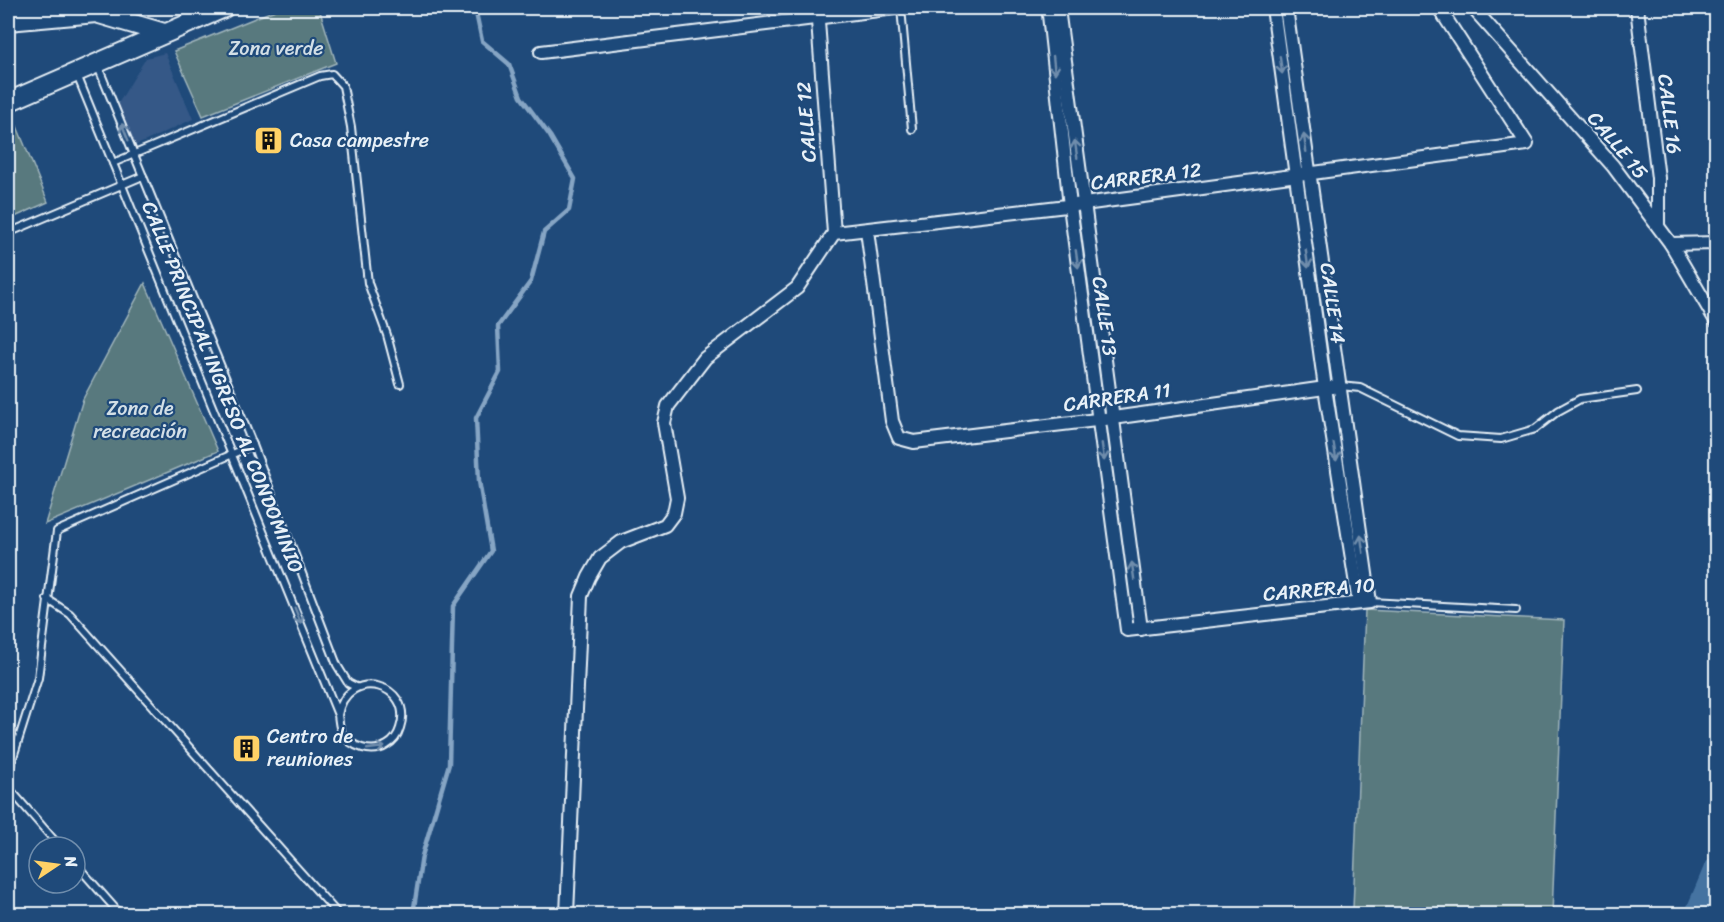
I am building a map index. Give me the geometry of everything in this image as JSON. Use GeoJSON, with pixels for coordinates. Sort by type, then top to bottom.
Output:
{"type":"FeatureCollection","features":[{"type":"Feature","properties":{"kind":"street"},"geometry":{"type":"LineString","coordinates":[[8,102],[224,8]]}},
{"type":"Feature","properties":{"kind":"street"},"geometry":{"type":"LineString","coordinates":[[541,52],[817,12],[895,8]]}},
{"type":"Feature","properties":{"kind":"street","name":"CALLE 13"},"geometry":{"type":"LineString","coordinates":[[1127,630],[1070,206],[1049,15],[1053,8],[1059,15],[1141,629]]}},
{"type":"Feature","properties":{"kind":"street","name":"CALLE 14"},"geometry":{"type":"LineString","coordinates":[[1273,8],[1326,388],[1364,602]]}},
{"type":"Feature","properties":{"kind":"street","name":"CALLE 14"},"geometry":{"type":"LineString","coordinates":[[1286,8],[1339,386],[1364,602]]}},
{"type":"Feature","properties":{"kind":"street","name":"CARRERA 12"},"geometry":{"type":"LineString","coordinates":[[834,234],[1070,206],[1527,144],[1439,8]]}},
{"type":"Feature","properties":{"kind":"street","name":"CALLE 15"},"geometry":{"type":"LineString","coordinates":[[1473,8],[1613,166],[1671,244],[1716,321]]}},
{"type":"Feature","properties":{"kind":"street","name":"CALLE 16"},"geometry":{"type":"LineString","coordinates":[[1637,8],[1658,178],[1658,226]]}},
{"type":"Feature","properties":{"kind":"street","name":"CALLE 12"},"geometry":{"type":"LineString","coordinates":[[817,12],[834,234]]}},
{"type":"Feature","properties":{"kind":"street"},"geometry":{"type":"LineString","coordinates":[[8,21],[96,13],[165,33]]}},
{"type":"Feature","properties":{"kind":"street","name":"CARRERA 11"},"geometry":{"type":"LineString","coordinates":[[867,230],[892,422],[899,438],[914,442],[1099,420],[1339,386]]}},
{"type":"Feature","properties":{"kind":"street"},"geometry":{"type":"LineString","coordinates":[[567,915],[581,596],[600,558],[621,542],[665,525],[674,513],[677,498],[664,423],[668,406],[705,358],[797,288],[834,234]]}},
{"type":"Feature","properties":{"kind":"street"},"geometry":{"type":"LineString","coordinates":[[1671,244],[1716,243]]}},
{"type":"Feature","properties":{"kind":"street","name":"CARRERA 10"},"geometry":{"type":"LineString","coordinates":[[1127,630],[1364,602]]}},
{"type":"Feature","properties":{"kind":"lane"},"geometry":{"type":"LineString","coordinates":[[901,8],[912,129]]}},
{"type":"Feature","properties":{"kind":"lane"},"geometry":{"type":"LineString","coordinates":[[97,63],[253,445],[337,665],[348,683],[356,687]]}},
{"type":"Feature","properties":{"kind":"lane","name":"CALLE PRINCIPAL INGRESO AL CONDOMINIO"},"geometry":{"type":"LineString","coordinates":[[76,72],[338,715]]}},
{"type":"Feature","properties":{"kind":"lane"},"geometry":{"type":"LineString","coordinates":[[113,163],[320,76],[332,74],[343,86],[351,127],[368,283],[387,335],[400,384]]}},
{"type":"Feature","properties":{"kind":"lane"},"geometry":{"type":"LineString","coordinates":[[8,233],[143,176]]}},
{"type":"Feature","properties":{"kind":"lane"},"geometry":{"type":"LineString","coordinates":[[1339,386],[1360,388],[1458,436],[1500,439],[1535,429],[1558,411],[1580,399],[1637,391]]}},
{"type":"Feature","properties":{"kind":"lane"},"geometry":{"type":"LineString","coordinates":[[8,773],[38,678],[57,531],[253,445]]}},
{"type":"Feature","properties":{"kind":"lane"},"geometry":{"type":"LineString","coordinates":[[47,599],[70,614],[338,915]]}},
{"type":"Feature","properties":{"kind":"lane","name":"CARRERA 10"},"geometry":{"type":"LineString","coordinates":[[1364,602],[1516,610]]}},
{"type":"Feature","properties":{"kind":"lane"},"geometry":{"type":"LineString","coordinates":[[373,684],[389,690],[400,703],[403,719],[398,736],[385,747],[368,750],[352,745],[341,732],[338,715],[343,699],[356,687],[373,684]]}},
{"type":"Feature","properties":{"kind":"lane"},"geometry":{"type":"LineString","coordinates":[[8,787],[50,835]]}},
{"type":"Feature","properties":{"kind":"lane"},"geometry":{"type":"LineString","coordinates":[[87,877],[120,915]]}},
{"type":"Feature","properties":{"kind":"shaded area"},"geometry":{"type":"Polygon","coordinates":[[[165,53],[193,119],[135,146],[116,107],[146,58],[165,53]]]}},
{"type":"Feature","properties":{"kind":"green space","name":"Zona verde"},"geometry":{"type":"Polygon","coordinates":[[[280,8],[319,8],[336,63],[203,116],[174,51],[280,8]]]}},
{"type":"Feature","properties":{"kind":"green space"},"geometry":{"type":"Polygon","coordinates":[[[14,119],[48,202],[8,220],[8,122],[14,119]]]}},
{"type":"Feature","properties":{"kind":"green space","name":"Zona de recreación"},"geometry":{"type":"Polygon","coordinates":[[[145,283],[218,451],[45,524],[83,399],[145,283]]]}},
{"type":"Feature","properties":{"kind":"green space"},"geometry":{"type":"Polygon","coordinates":[[[1365,610],[1564,620],[1552,914],[1463,914],[1353,909],[1365,610]]]}},
{"type":"Feature","properties":{"kind":"waterway"},"geometry":{"type":"LineString","coordinates":[[413,914],[422,856],[449,764],[453,606],[491,551],[479,481],[476,418],[500,372],[498,326],[531,281],[544,232],[569,210],[575,179],[550,136],[521,97],[509,64],[482,41],[475,8]]}},
{"type":"Feature","properties":{"kind":"waterway"},"geometry":{"type":"LineString","coordinates":[[1698,914],[1716,871]]}},
{"type":"Feature","properties":{"kind":"place","name":"Casa campestre"},"geometry":{"type":"Point","coordinates":[269,140]}},
{"type":"Feature","properties":{"kind":"place","name":"Centro de reuniones"},"geometry":{"type":"Point","coordinates":[246,748]}}]}
